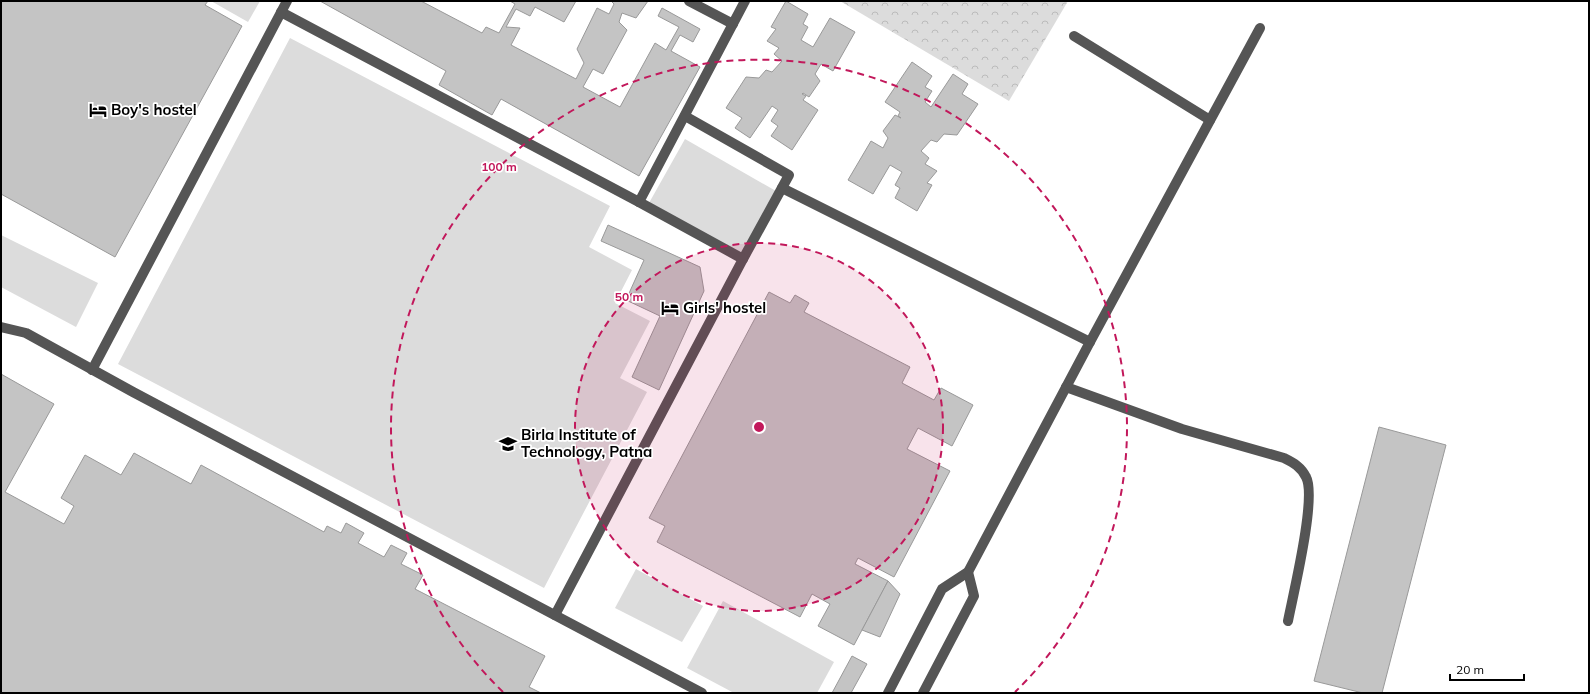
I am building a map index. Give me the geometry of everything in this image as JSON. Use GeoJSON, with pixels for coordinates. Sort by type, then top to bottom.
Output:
{"type":"FeatureCollection","features":[{"type":"Feature","properties":{"kind":"street"},"geometry":{"type":"LineString","coordinates":[[92,370],[287,1]]}},
{"type":"Feature","properties":{"kind":"street"},"geometry":{"type":"LineString","coordinates":[[689,1],[733,24]]}},
{"type":"Feature","properties":{"kind":"street"},"geometry":{"type":"LineString","coordinates":[[639,202],[746,1]]}},
{"type":"Feature","properties":{"kind":"street"},"geometry":{"type":"LineString","coordinates":[[281,12],[639,202],[743,259]]}},
{"type":"Feature","properties":{"kind":"street"},"geometry":{"type":"LineString","coordinates":[[888,693],[942,589],[968,572],[1066,386],[1260,28]]}},
{"type":"Feature","properties":{"kind":"street"},"geometry":{"type":"LineString","coordinates":[[1074,36],[1210,120]]}},
{"type":"Feature","properties":{"kind":"street"},"geometry":{"type":"LineString","coordinates":[[555,615],[789,175],[685,116]]}},
{"type":"Feature","properties":{"kind":"street"},"geometry":{"type":"LineString","coordinates":[[782,188],[1090,342]]}},
{"type":"Feature","properties":{"kind":"street"},"geometry":{"type":"LineString","coordinates":[[1,327],[26,333],[92,370],[702,693]]}},
{"type":"Feature","properties":{"kind":"street"},"geometry":{"type":"LineString","coordinates":[[1066,386],[1182,429],[1284,458],[1298,465],[1307,478],[1310,496],[1305,536],[1288,622]]}},
{"type":"Feature","properties":{"kind":"street"},"geometry":{"type":"LineString","coordinates":[[923,693],[974,596],[968,572]]}},
{"type":"Feature","properties":{"kind":"green space"},"geometry":{"type":"Polygon","coordinates":[[[211,1],[260,1],[248,22],[211,1]]]}},
{"type":"Feature","properties":{"kind":"green space"},"geometry":{"type":"Polygon","coordinates":[[[840,1],[1068,1],[1009,101],[840,1]]]}},
{"type":"Feature","properties":{"kind":"green space"},"geometry":{"type":"Polygon","coordinates":[[[290,38],[610,206],[589,247],[632,270],[615,303],[650,321],[620,378],[647,392],[544,588],[118,364],[290,38]]]}},
{"type":"Feature","properties":{"kind":"green space"},"geometry":{"type":"Polygon","coordinates":[[[685,139],[776,191],[742,255],[649,203],[685,139]]]}},
{"type":"Feature","properties":{"kind":"green space"},"geometry":{"type":"Polygon","coordinates":[[[1,235],[98,283],[76,327],[1,287],[1,235]]]}},
{"type":"Feature","properties":{"kind":"green space"},"geometry":{"type":"Polygon","coordinates":[[[636,569],[703,606],[682,642],[615,608],[636,569]]]}},
{"type":"Feature","properties":{"kind":"green space"},"geometry":{"type":"Polygon","coordinates":[[[723,601],[834,662],[817,693],[734,693],[687,668],[723,601]]]}},
{"type":"Feature","properties":{"kind":"building","name":"Boy's hostel"},"geometry":{"type":"Polygon","coordinates":[[[1,1],[208,1],[205,5],[242,26],[115,257],[1,194],[1,1]]]}},
{"type":"Feature","properties":{"kind":"building"},"geometry":{"type":"Polygon","coordinates":[[[320,1],[421,1],[482,33],[486,27],[499,33],[515,4],[510,1],[576,1],[564,22],[535,7],[530,16],[516,9],[506,27],[520,28],[511,45],[576,79],[584,63],[577,49],[597,8],[609,14],[614,4],[611,1],[648,1],[636,18],[622,13],[619,22],[627,30],[603,74],[593,69],[583,87],[620,107],[655,43],[666,50],[679,27],[658,16],[662,8],[700,29],[693,42],[680,35],[671,51],[700,67],[639,176],[501,99],[492,115],[439,85],[446,71],[320,1]]]}},
{"type":"Feature","properties":{"kind":"building"},"geometry":{"type":"Polygon","coordinates":[[[786,1],[808,14],[803,24],[808,27],[801,40],[813,47],[830,18],[855,32],[833,71],[821,64],[815,74],[820,81],[809,97],[803,93],[802,94],[806,96],[803,100],[818,110],[792,150],[771,136],[778,126],[771,121],[778,110],[772,106],[750,138],[735,128],[742,118],[726,108],[746,77],[759,78],[766,70],[772,72],[782,61],[774,54],[779,48],[767,41],[776,29],[771,27],[786,1]]]}},
{"type":"Feature","properties":{"kind":"building"},"geometry":{"type":"Polygon","coordinates":[[[912,62],[932,76],[925,87],[932,91],[925,102],[931,107],[953,74],[968,84],[962,94],[978,104],[957,135],[944,134],[937,142],[931,140],[921,151],[929,158],[925,164],[937,171],[927,183],[932,185],[917,211],[895,198],[900,188],[895,185],[902,172],[890,165],[873,194],[848,180],[871,141],[883,148],[888,138],[883,131],[895,115],[901,118],[898,116],[900,112],[885,102],[912,62]]]}},
{"type":"Feature","properties":{"kind":"building","name":"Girls' hostel"},"geometry":{"type":"Polygon","coordinates":[[[608,225],[700,267],[704,291],[659,390],[632,377],[660,316],[626,300],[644,260],[601,241],[608,225]]]}},
{"type":"Feature","properties":{"kind":"building"},"geometry":{"type":"Polygon","coordinates":[[[769,292],[790,303],[795,295],[809,303],[804,312],[910,367],[902,383],[934,400],[941,388],[973,405],[952,446],[918,428],[907,449],[950,471],[894,577],[858,558],[855,564],[888,581],[854,645],[818,626],[830,604],[812,594],[800,617],[657,542],[665,526],[649,518],[769,292]]]}},
{"type":"Feature","properties":{"kind":"building"},"geometry":{"type":"Polygon","coordinates":[[[1,374],[54,404],[5,492],[64,524],[74,506],[61,498],[85,455],[121,475],[134,453],[191,484],[201,465],[324,532],[327,526],[341,533],[346,523],[364,533],[358,543],[384,557],[391,545],[407,553],[401,564],[423,575],[415,589],[545,656],[529,687],[541,693],[1,693],[1,374]]]}},
{"type":"Feature","properties":{"kind":"building"},"geometry":{"type":"Polygon","coordinates":[[[1379,427],[1446,445],[1382,693],[1363,693],[1314,681],[1379,427]]]}},
{"type":"Feature","properties":{"kind":"building"},"geometry":{"type":"Polygon","coordinates":[[[888,581],[900,594],[880,637],[862,630],[888,581]]]}},
{"type":"Feature","properties":{"kind":"building"},"geometry":{"type":"Polygon","coordinates":[[[852,656],[867,664],[851,693],[832,693],[852,656]]]}},
{"type":"Feature","properties":{"kind":"place","name":"Boy's hostel"},"geometry":{"type":"Point","coordinates":[98,110]}},
{"type":"Feature","properties":{"kind":"place","name":"Girls' hostel"},"geometry":{"type":"Point","coordinates":[670,308]}},
{"type":"Feature","properties":{"kind":"place","name":"Birla Institute of Technology, Patna"},"geometry":{"type":"Point","coordinates":[508,444]}}]}
